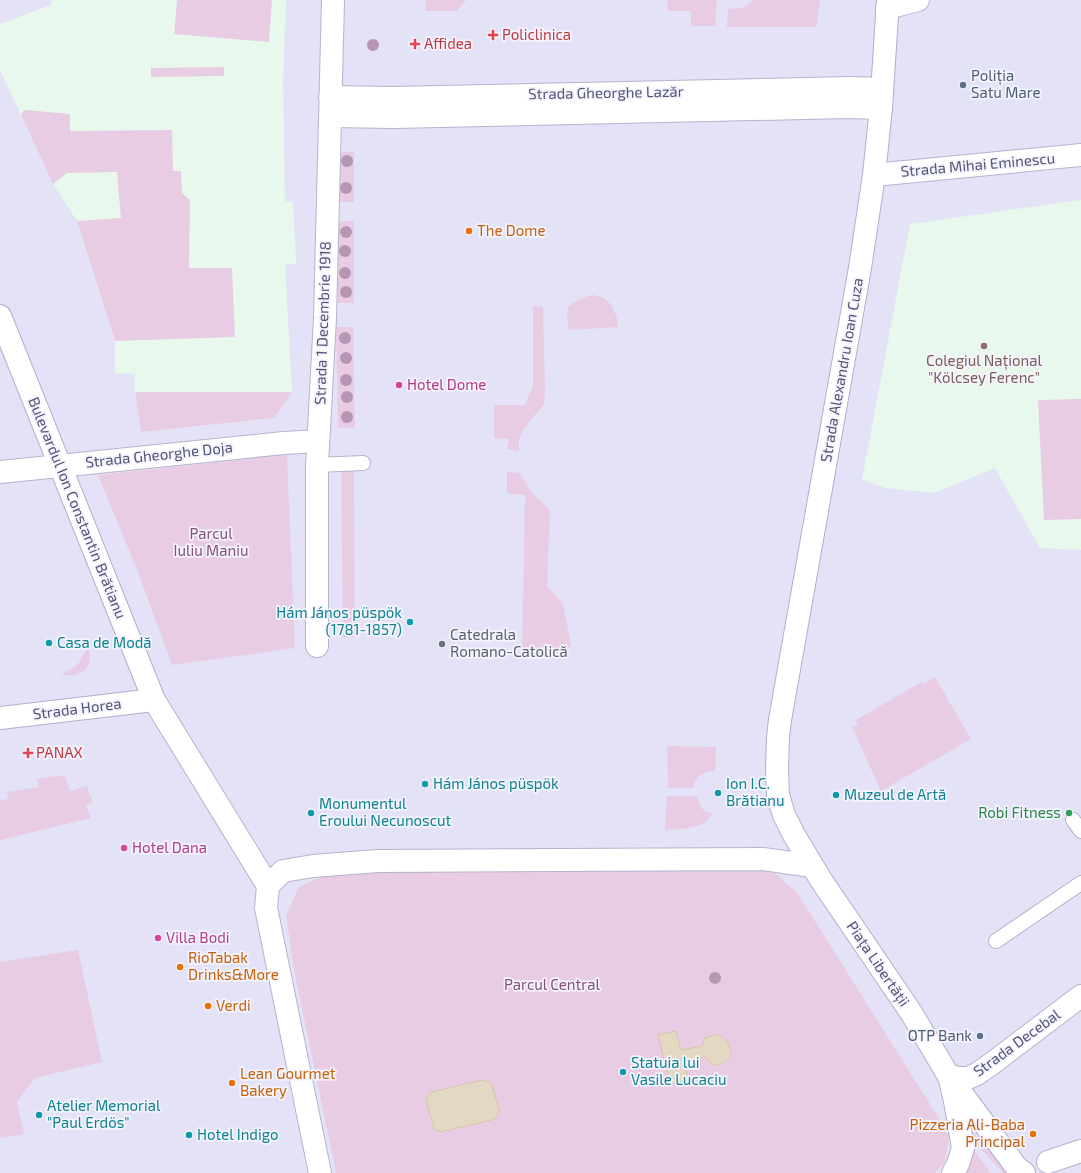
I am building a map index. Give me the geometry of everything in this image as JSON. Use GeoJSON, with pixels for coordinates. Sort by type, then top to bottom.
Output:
{"type":"FeatureCollection","features":[{"type":"Feature","properties":{"kind":"street","name":"Strada 1 Decembrie 1918"},"geometry":{"type":"LineString","coordinates":[[317,646],[317,464],[325,318],[333,0]]}},
{"type":"Feature","properties":{"kind":"street"},"geometry":{"type":"LineString","coordinates":[[888,4],[918,0]]}},
{"type":"Feature","properties":{"kind":"street","name":"Strada Alexandru Ioan Cuza"},"geometry":{"type":"LineString","coordinates":[[778,737],[858,276],[874,175],[888,4]]}},
{"type":"Feature","properties":{"kind":"street","name":"Strada Gheorghe Lazăr"},"geometry":{"type":"LineString","coordinates":[[330,106],[394,117],[848,107],[881,99]]}},
{"type":"Feature","properties":{"kind":"street","name":"Strada Mihai Eminescu"},"geometry":{"type":"LineString","coordinates":[[874,175],[1081,155]]}},
{"type":"Feature","properties":{"kind":"street","name":"Bulevardul Ion Constantin Brătianu"},"geometry":{"type":"LineString","coordinates":[[0,316],[154,700],[268,886]]}},
{"type":"Feature","properties":{"kind":"street","name":"Strada Gheorghe Doja"},"geometry":{"type":"LineString","coordinates":[[0,472],[276,443],[318,441]]}},
{"type":"Feature","properties":{"kind":"street","name":"Strada Horea"},"geometry":{"type":"LineString","coordinates":[[0,718],[154,700]]}},
{"type":"Feature","properties":{"kind":"street","name":"Piața Libertății"},"geometry":{"type":"LineString","coordinates":[[778,737],[778,795],[787,822],[794,835],[812,866],[912,1014],[948,1075],[1021,1170]]}},
{"type":"Feature","properties":{"kind":"street"},"geometry":{"type":"LineString","coordinates":[[320,1173],[266,908],[268,886],[283,871],[313,866],[378,862],[763,858],[812,866]]}},
{"type":"Feature","properties":{"kind":"street","name":"Strada Decebal"},"geometry":{"type":"LineString","coordinates":[[948,1075],[958,1078],[968,1078],[977,1074],[1081,996]]}},
{"type":"Feature","properties":{"kind":"street"},"geometry":{"type":"LineString","coordinates":[[948,1075],[955,1101],[963,1148],[958,1164],[953,1173]]}},
{"type":"Feature","properties":{"kind":"street"},"geometry":{"type":"LineString","coordinates":[[1048,1162],[1081,1151]]}},
{"type":"Feature","properties":{"kind":"lane"},"geometry":{"type":"LineString","coordinates":[[317,464],[364,463]]}},
{"type":"Feature","properties":{"kind":"lane"},"geometry":{"type":"LineString","coordinates":[[996,941],[1081,883]]}},
{"type":"Feature","properties":{"kind":"shaded area"},"geometry":{"type":"Polygon","coordinates":[[[0,0],[1081,0],[1081,1173],[0,1173],[0,0]]]}},
{"type":"Feature","properties":{"kind":"shaded area"},"geometry":{"type":"Polygon","coordinates":[[[52,0],[286,0],[283,82],[285,201],[293,202],[296,264],[285,265],[292,392],[274,418],[141,432],[135,392],[135,374],[115,373],[115,341],[77,221],[53,184],[0,70],[0,24],[51,5],[52,0]]]}},
{"type":"Feature","properties":{"kind":"shaded area","name":"Colegiul Național \"Kölcsey Ferenc\""},"geometry":{"type":"Polygon","coordinates":[[[1081,200],[1081,550],[1040,548],[995,468],[934,493],[886,488],[862,480],[910,224],[1081,200]]]}},
{"type":"Feature","properties":{"kind":"shaded area"},"geometry":{"type":"Polygon","coordinates":[[[676,1031],[681,1050],[703,1046],[704,1039],[718,1035],[726,1040],[731,1054],[719,1065],[712,1064],[705,1057],[684,1062],[688,1080],[670,1084],[658,1035],[676,1031]]]}},
{"type":"Feature","properties":{"kind":"shaded area"},"geometry":{"type":"Polygon","coordinates":[[[483,1080],[492,1084],[499,1111],[495,1119],[441,1132],[434,1129],[426,1100],[431,1092],[483,1080]]]}},
{"type":"Feature","properties":{"kind":"green space"},"geometry":{"type":"Polygon","coordinates":[[[177,0],[272,0],[269,42],[174,34],[177,0]]]}},
{"type":"Feature","properties":{"kind":"green space"},"geometry":{"type":"Polygon","coordinates":[[[426,0],[466,0],[457,11],[426,11],[426,0]]]}},
{"type":"Feature","properties":{"kind":"green space"},"geometry":{"type":"Polygon","coordinates":[[[667,0],[717,0],[715,26],[691,26],[691,11],[668,11],[667,0]]]}},
{"type":"Feature","properties":{"kind":"green space"},"geometry":{"type":"Polygon","coordinates":[[[754,0],[820,0],[816,27],[727,27],[728,9],[742,8],[754,0]]]}},
{"type":"Feature","properties":{"kind":"green space"},"geometry":{"type":"Polygon","coordinates":[[[224,67],[224,76],[151,77],[151,68],[224,67]]]}},
{"type":"Feature","properties":{"kind":"green space"},"geometry":{"type":"Polygon","coordinates":[[[24,110],[70,114],[70,131],[172,130],[173,171],[181,171],[182,193],[190,200],[189,268],[232,268],[235,337],[115,341],[77,221],[121,218],[117,172],[67,173],[53,184],[21,115],[24,110]]]}},
{"type":"Feature","properties":{"kind":"green space"},"geometry":{"type":"Polygon","coordinates":[[[334,152],[354,152],[354,202],[334,202],[334,152]]]}},
{"type":"Feature","properties":{"kind":"green space"},"geometry":{"type":"Polygon","coordinates":[[[335,221],[354,221],[354,303],[335,303],[335,221]]]}},
{"type":"Feature","properties":{"kind":"green space"},"geometry":{"type":"Polygon","coordinates":[[[594,295],[604,298],[610,304],[616,316],[618,327],[569,330],[567,314],[568,307],[580,299],[594,295]]]}},
{"type":"Feature","properties":{"kind":"green space"},"geometry":{"type":"Polygon","coordinates":[[[533,306],[543,307],[544,405],[523,430],[519,440],[519,451],[507,449],[509,439],[494,438],[494,405],[525,405],[533,386],[533,306]]]}},
{"type":"Feature","properties":{"kind":"green space"},"geometry":{"type":"Polygon","coordinates":[[[336,327],[353,327],[355,428],[338,428],[336,327]]]}},
{"type":"Feature","properties":{"kind":"green space"},"geometry":{"type":"Polygon","coordinates":[[[135,392],[292,392],[274,418],[141,432],[135,392]]]}},
{"type":"Feature","properties":{"kind":"green space"},"geometry":{"type":"Polygon","coordinates":[[[1081,399],[1081,519],[1044,520],[1038,400],[1081,399]]]}},
{"type":"Feature","properties":{"kind":"green space","name":"Parcul Iuliu Maniu"},"geometry":{"type":"Polygon","coordinates":[[[287,455],[295,648],[172,665],[138,572],[98,475],[287,455]]]}},
{"type":"Feature","properties":{"kind":"green space"},"geometry":{"type":"Polygon","coordinates":[[[341,471],[354,471],[355,637],[343,637],[341,471]]]}},
{"type":"Feature","properties":{"kind":"green space"},"geometry":{"type":"Polygon","coordinates":[[[507,472],[519,473],[535,496],[550,510],[547,586],[563,603],[571,645],[564,652],[522,656],[525,495],[507,493],[507,472]]]}},
{"type":"Feature","properties":{"kind":"green space"},"geometry":{"type":"Polygon","coordinates":[[[88,647],[90,660],[86,668],[74,675],[61,675],[79,663],[88,647]]]}},
{"type":"Feature","properties":{"kind":"green space"},"geometry":{"type":"Polygon","coordinates":[[[935,677],[971,739],[881,791],[852,727],[858,724],[856,720],[922,682],[923,684],[935,677]]]}},
{"type":"Feature","properties":{"kind":"green space"},"geometry":{"type":"Polygon","coordinates":[[[667,746],[716,747],[715,771],[704,773],[698,777],[693,788],[668,788],[667,746]]]}},
{"type":"Feature","properties":{"kind":"green space"},"geometry":{"type":"Polygon","coordinates":[[[65,775],[70,791],[87,786],[93,802],[86,805],[91,818],[0,840],[0,800],[8,799],[7,792],[39,787],[37,779],[65,775]]]}},
{"type":"Feature","properties":{"kind":"green space"},"geometry":{"type":"Polygon","coordinates":[[[667,796],[697,796],[703,810],[712,813],[705,822],[699,825],[665,830],[667,796]]]}},
{"type":"Feature","properties":{"kind":"green space","name":"Parcul Central"},"geometry":{"type":"Polygon","coordinates":[[[765,864],[798,894],[950,1136],[944,1163],[935,1173],[336,1173],[295,975],[286,915],[299,887],[329,873],[765,864]],[[676,1031],[684,1062],[705,1057],[726,1040],[720,1035],[711,1034],[703,1046],[681,1050],[676,1031]]]}},
{"type":"Feature","properties":{"kind":"green space"},"geometry":{"type":"Polygon","coordinates":[[[78,950],[102,1062],[35,1078],[17,1102],[24,1134],[0,1138],[0,962],[78,950]]]}},
{"type":"Feature","properties":{"kind":"green space"},"geometry":{"type":"Polygon","coordinates":[[[966,1125],[1012,1173],[1003,1173],[967,1134],[966,1125]]]}},
{"type":"Feature","properties":{"kind":"green space"},"geometry":{"type":"Polygon","coordinates":[[[967,1141],[991,1173],[958,1173],[967,1141]]]}},
{"type":"Feature","properties":{"kind":"place","name":"Policlinica"},"geometry":{"type":"Point","coordinates":[493,35]}},
{"type":"Feature","properties":{"kind":"place","name":"Affidea"},"geometry":{"type":"Point","coordinates":[415,44]}},
{"type":"Feature","properties":{"kind":"place","name":"Poliția Satu Mare"},"geometry":{"type":"Point","coordinates":[963,85]}},
{"type":"Feature","properties":{"kind":"place","name":"The Dome"},"geometry":{"type":"Point","coordinates":[469,231]}},
{"type":"Feature","properties":{"kind":"place","name":"Colegiul Național \"Kölcsey Ferenc\""},"geometry":{"type":"Point","coordinates":[984,346]}},
{"type":"Feature","properties":{"kind":"place","name":"Hotel Dome"},"geometry":{"type":"Point","coordinates":[399,385]}},
{"type":"Feature","properties":{"kind":"place","name":"Hám János püspök (1781-1857)"},"geometry":{"type":"Point","coordinates":[410,622]}},
{"type":"Feature","properties":{"kind":"place","name":"Casa de Modă"},"geometry":{"type":"Point","coordinates":[49,643]}},
{"type":"Feature","properties":{"kind":"place","name":"Catedrala Romano-Catolică"},"geometry":{"type":"Point","coordinates":[442,644]}},
{"type":"Feature","properties":{"kind":"place","name":"PANAX"},"geometry":{"type":"Point","coordinates":[28,753]}},
{"type":"Feature","properties":{"kind":"place","name":"Hám János püspök"},"geometry":{"type":"Point","coordinates":[425,784]}},
{"type":"Feature","properties":{"kind":"place","name":"Ion I.C. Brătianu"},"geometry":{"type":"Point","coordinates":[718,793]}},
{"type":"Feature","properties":{"kind":"place","name":"Muzeul de Artă"},"geometry":{"type":"Point","coordinates":[836,795]}},
{"type":"Feature","properties":{"kind":"place","name":"Monumentul Eroului Necunoscut"},"geometry":{"type":"Point","coordinates":[311,813]}},
{"type":"Feature","properties":{"kind":"place","name":"Robi Fitness"},"geometry":{"type":"Point","coordinates":[1069,813]}},
{"type":"Feature","properties":{"kind":"place","name":"Hotel Dana"},"geometry":{"type":"Point","coordinates":[124,848]}},
{"type":"Feature","properties":{"kind":"place","name":"Villa Bodi"},"geometry":{"type":"Point","coordinates":[158,938]}},
{"type":"Feature","properties":{"kind":"place","name":"RioTabak Drinks&More"},"geometry":{"type":"Point","coordinates":[180,967]}},
{"type":"Feature","properties":{"kind":"place","name":"Verdi"},"geometry":{"type":"Point","coordinates":[208,1006]}},
{"type":"Feature","properties":{"kind":"place","name":"OTP Bank"},"geometry":{"type":"Point","coordinates":[980,1036]}},
{"type":"Feature","properties":{"kind":"place","name":"Statuia lui Vasile Lucaciu"},"geometry":{"type":"Point","coordinates":[623,1072]}},
{"type":"Feature","properties":{"kind":"place","name":"Lean Gourmet Bakery"},"geometry":{"type":"Point","coordinates":[232,1083]}},
{"type":"Feature","properties":{"kind":"place","name":"Atelier Memorial \"Paul Erdös\""},"geometry":{"type":"Point","coordinates":[39,1115]}},
{"type":"Feature","properties":{"kind":"place","name":"Pizzeria Ali-Baba Principal"},"geometry":{"type":"Point","coordinates":[1033,1134]}},
{"type":"Feature","properties":{"kind":"place","name":"Hotel Indigo"},"geometry":{"type":"Point","coordinates":[189,1135]}}]}
